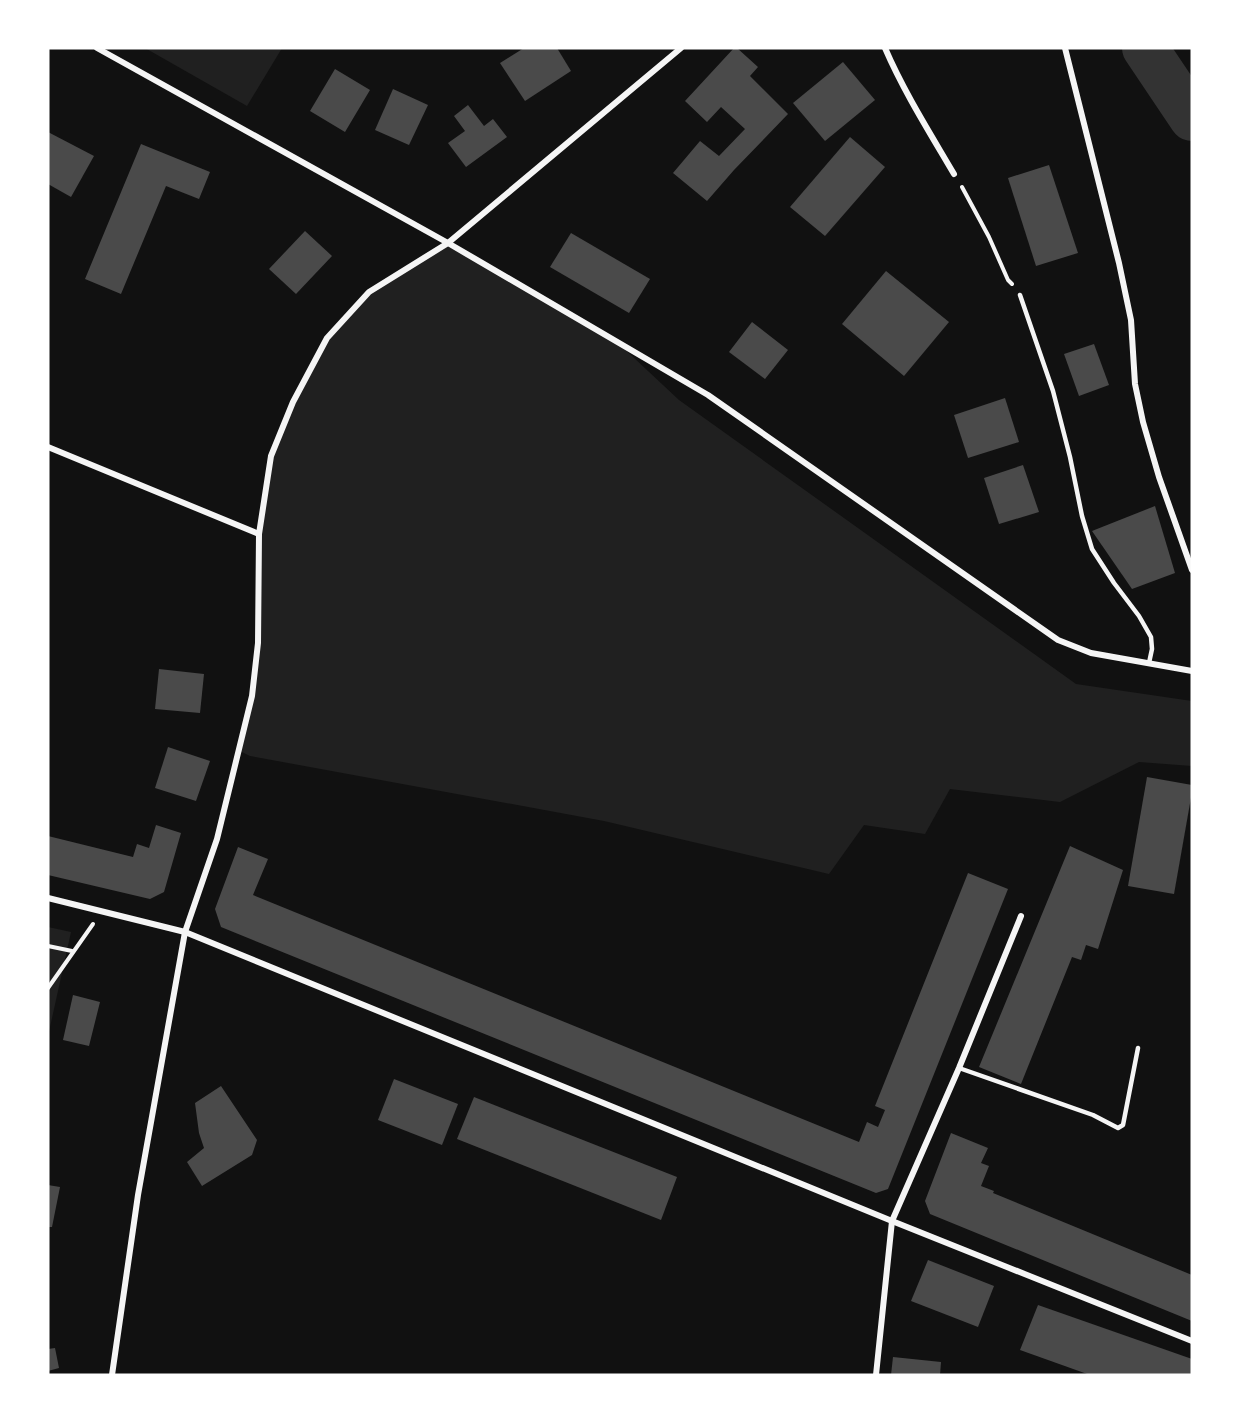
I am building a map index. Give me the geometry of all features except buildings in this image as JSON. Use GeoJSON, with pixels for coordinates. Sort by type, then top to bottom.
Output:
{"type":"FeatureCollection","features":[{"type":"Feature","properties":{"kind":"street"},"geometry":{"type":"LineString","coordinates":[[98,48],[448,243],[708,395],[1058,640],[1091,653],[1192,671]]}},
{"type":"Feature","properties":{"kind":"street"},"geometry":{"type":"LineString","coordinates":[[112,1375],[136,1203],[185,932],[217,839],[252,696],[258,643],[259,534],[271,456],[293,402],[327,338],[369,292],[448,243],[681,48]]}},
{"type":"Feature","properties":{"kind":"street"},"geometry":{"type":"LineString","coordinates":[[885,48],[894,69],[954,174]]}},
{"type":"Feature","properties":{"kind":"street"},"geometry":{"type":"LineString","coordinates":[[1065,48],[1131,320],[1135,384],[1143,422],[1159,477],[1192,570]]}},
{"type":"Feature","properties":{"kind":"street"},"geometry":{"type":"LineString","coordinates":[[48,447],[259,534]]}},
{"type":"Feature","properties":{"kind":"street"},"geometry":{"type":"LineString","coordinates":[[48,898],[185,932],[1192,1341]]}},
{"type":"Feature","properties":{"kind":"street"},"geometry":{"type":"LineString","coordinates":[[876,1375],[892,1221],[959,1068],[1021,916]]}},
{"type":"Feature","properties":{"kind":"lane"},"geometry":{"type":"LineString","coordinates":[[1020,295],[1053,391],[1082,516],[1092,549],[1151,637],[1152,649],[1149,663]]}},
{"type":"Feature","properties":{"kind":"lane"},"geometry":{"type":"LineString","coordinates":[[959,1068],[1093,1115],[1118,1128],[1123,1125],[1138,1048]]}},
{"type":"Feature","properties":{"kind":"path"},"geometry":{"type":"LineString","coordinates":[[954,174],[989,237],[1008,279],[1020,295]]}},
{"type":"Feature","properties":{"kind":"path"},"geometry":{"type":"LineString","coordinates":[[48,988],[102,911]]}},
{"type":"Feature","properties":{"kind":"path"},"geometry":{"type":"LineString","coordinates":[[48,946],[72,951]]}},
{"type":"Feature","properties":{"kind":"shaded area"},"geometry":{"type":"Polygon","coordinates":[[[145,48],[282,48],[247,106],[145,48]]]}},
{"type":"Feature","properties":{"kind":"shaded area"},"geometry":{"type":"Polygon","coordinates":[[[448,243],[617,342],[679,400],[1076,684],[1192,701],[1192,766],[1139,762],[1060,802],[950,789],[925,834],[864,825],[829,874],[604,821],[250,756],[238,750],[252,696],[258,643],[259,534],[271,456],[293,402],[327,338],[369,292],[448,243]]]}},
{"type":"Feature","properties":{"kind":"shaded area"},"geometry":{"type":"Polygon","coordinates":[[[48,927],[71,932],[48,1036],[48,927]]]}},
{"type":"Feature","properties":{"kind":"waterway"},"geometry":{"type":"LineString","coordinates":[[1145,48],[1192,118]]}}]}
